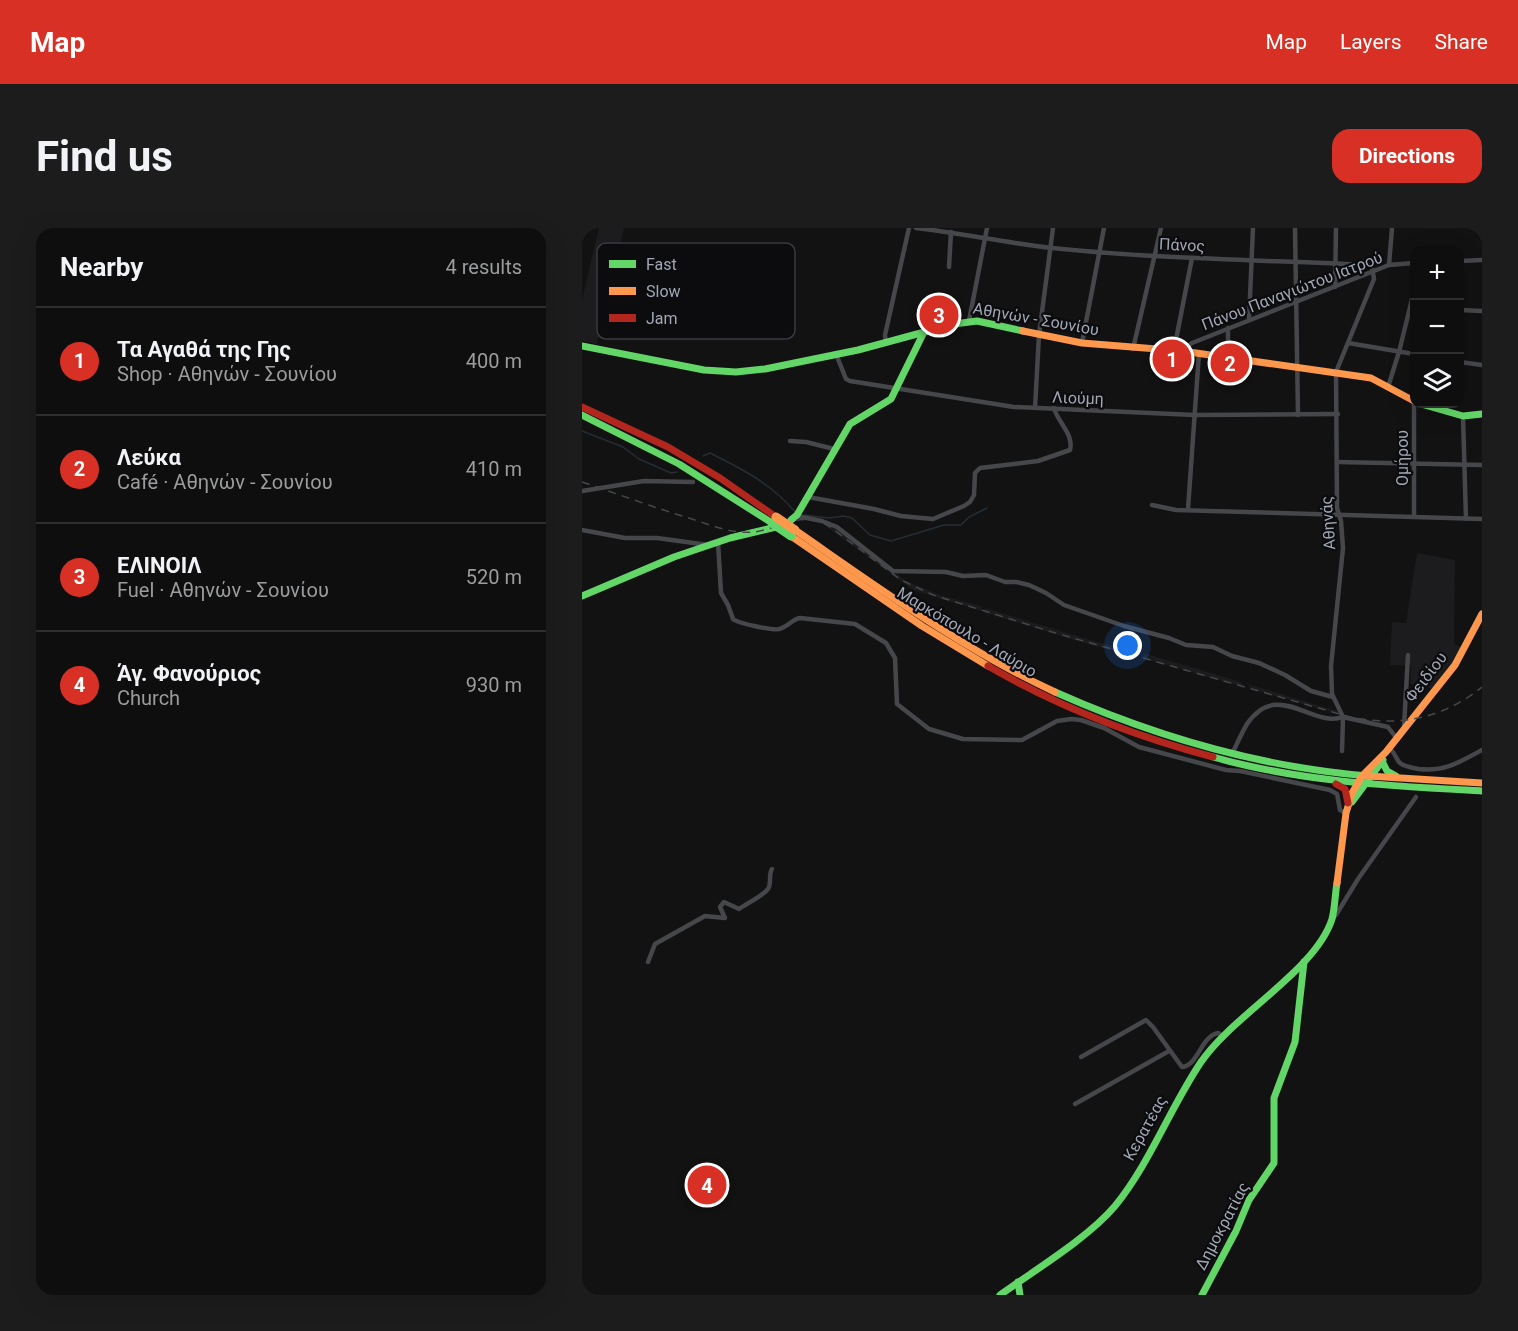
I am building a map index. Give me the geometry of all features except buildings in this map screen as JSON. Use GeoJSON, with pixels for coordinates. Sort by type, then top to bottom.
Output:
{"type":"FeatureCollection","features":[{"type":"Feature","properties":{"kind":"main road","name":"Αθηνών - Σουνίου"},"geometry":{"type":"LineString","coordinates":[[582,346],[704,370],[726,372],[765,369],[886,343],[969,321],[983,321],[1082,343],[1199,353],[1371,378],[1410,399]]}},
{"type":"Feature","properties":{"kind":"main road"},"geometry":{"type":"LineString","coordinates":[[793,526],[834,448],[855,418],[884,405],[891,399],[924,332]]}},
{"type":"Feature","properties":{"kind":"main road","name":"Μαρκόπουλο - Λαύριο"},"geometry":{"type":"LineString","coordinates":[[582,407],[668,447],[720,477],[775,523]]}},
{"type":"Feature","properties":{"kind":"main road"},"geometry":{"type":"LineString","coordinates":[[1435,408],[1463,416],[1482,414]]}},
{"type":"Feature","properties":{"kind":"main road","name":"Μαρκόπουλο - Λαύριο"},"geometry":{"type":"LineString","coordinates":[[582,415],[665,455],[775,523],[793,526],[907,607],[1011,670],[1119,719],[1174,738],[1232,754],[1299,768],[1364,780],[1482,791]]}},
{"type":"Feature","properties":{"kind":"main road"},"geometry":{"type":"LineString","coordinates":[[582,596],[632,574],[736,536],[763,532],[775,523]]}},
{"type":"Feature","properties":{"kind":"main road","name":"Μαρκόπουλο - Λαύριο"},"geometry":{"type":"LineString","coordinates":[[793,526],[940,637],[1006,676],[1116,727],[1191,752],[1269,771],[1328,781],[1404,778],[1482,783]]}},
{"type":"Feature","properties":{"kind":"main road","name":"Φειδίου"},"geometry":{"type":"LineString","coordinates":[[1386,754],[1455,665],[1482,614]]}},
{"type":"Feature","properties":{"kind":"main road"},"geometry":{"type":"LineString","coordinates":[[1347,808],[1364,780],[1386,754]]}},
{"type":"Feature","properties":{"kind":"main road"},"geometry":{"type":"LineString","coordinates":[[1386,754],[1390,774],[1404,778]]}},
{"type":"Feature","properties":{"kind":"main road"},"geometry":{"type":"LineString","coordinates":[[1328,781],[1343,787],[1347,792],[1347,808],[1332,919]]}},
{"type":"Feature","properties":{"kind":"main road","name":"Κερατέας"},"geometry":{"type":"LineString","coordinates":[[1000,1295],[1083,1235],[1118,1202],[1138,1173],[1202,1061],[1223,1036],[1304,962],[1325,935],[1332,919]]}},
{"type":"Feature","properties":{"kind":"main road","name":"Δημοκρατίας"},"geometry":{"type":"LineString","coordinates":[[1202,1295],[1236,1231],[1249,1200],[1274,1163],[1274,1098],[1295,1042],[1304,962]]}},
{"type":"Feature","properties":{"kind":"main road"},"geometry":{"type":"LineString","coordinates":[[1018,1282],[1020,1295]]}},
{"type":"Feature","properties":{"kind":"street"},"geometry":{"type":"LineString","coordinates":[[886,343],[885,335],[909,228]]}},
{"type":"Feature","properties":{"kind":"street","name":"Πάνος"},"geometry":{"type":"LineString","coordinates":[[916,228],[1050,248],[1192,258],[1368,265],[1374,271]]}},
{"type":"Feature","properties":{"kind":"street"},"geometry":{"type":"LineString","coordinates":[[969,321],[987,228]]}},
{"type":"Feature","properties":{"kind":"street"},"geometry":{"type":"LineString","coordinates":[[1035,408],[1039,335],[1053,228]]}},
{"type":"Feature","properties":{"kind":"street"},"geometry":{"type":"LineString","coordinates":[[1082,343],[1104,228]]}},
{"type":"Feature","properties":{"kind":"street"},"geometry":{"type":"LineString","coordinates":[[1133,349],[1161,228]]}},
{"type":"Feature","properties":{"kind":"street"},"geometry":{"type":"LineString","coordinates":[[1249,319],[1253,228]]}},
{"type":"Feature","properties":{"kind":"street"},"geometry":{"type":"LineString","coordinates":[[1295,228],[1298,415]]}},
{"type":"Feature","properties":{"kind":"street"},"geometry":{"type":"LineString","coordinates":[[1335,287],[1336,228]]}},
{"type":"Feature","properties":{"kind":"street"},"geometry":{"type":"LineString","coordinates":[[1389,265],[1392,228]]}},
{"type":"Feature","properties":{"kind":"street"},"geometry":{"type":"LineString","coordinates":[[1478,228],[1482,232]]}},
{"type":"Feature","properties":{"kind":"street"},"geometry":{"type":"LineString","coordinates":[[949,267],[951,232]]}},
{"type":"Feature","properties":{"kind":"street"},"geometry":{"type":"LineString","coordinates":[[1178,351],[1192,258]]}},
{"type":"Feature","properties":{"kind":"street"},"geometry":{"type":"LineString","coordinates":[[1464,261],[1482,260]]}},
{"type":"Feature","properties":{"kind":"street","name":"Πάνου Παναγιώτου Ιατρού"},"geometry":{"type":"LineString","coordinates":[[1178,351],[1249,319],[1389,265],[1410,263]]}},
{"type":"Feature","properties":{"kind":"street","name":"Αθηνάς"},"geometry":{"type":"LineString","coordinates":[[1343,717],[1333,697],[1331,666],[1343,548],[1341,521],[1338,514],[1336,372],[1374,279],[1374,271]]}},
{"type":"Feature","properties":{"kind":"street"},"geometry":{"type":"LineString","coordinates":[[1464,310],[1482,311]]}},
{"type":"Feature","properties":{"kind":"street"},"geometry":{"type":"LineString","coordinates":[[1388,387],[1410,316]]}},
{"type":"Feature","properties":{"kind":"street"},"geometry":{"type":"LineString","coordinates":[[1228,328],[1228,357]]}},
{"type":"Feature","properties":{"kind":"street"},"geometry":{"type":"LineString","coordinates":[[1348,343],[1410,353]]}},
{"type":"Feature","properties":{"kind":"street"},"geometry":{"type":"LineString","coordinates":[[1188,509],[1199,353]]}},
{"type":"Feature","properties":{"kind":"street","name":"Λιούμη"},"geometry":{"type":"LineString","coordinates":[[836,354],[846,379],[1014,407],[1195,415],[1338,414]]}},
{"type":"Feature","properties":{"kind":"street"},"geometry":{"type":"LineString","coordinates":[[1464,363],[1482,365]]}},
{"type":"Feature","properties":{"kind":"street"},"geometry":{"type":"LineString","coordinates":[[808,497],[901,516],[936,518],[970,502],[974,495],[975,474],[980,468],[1038,461],[1070,450],[1070,436],[1054,408]]}},
{"type":"Feature","properties":{"kind":"street","name":"Ομήρου"},"geometry":{"type":"LineString","coordinates":[[1414,408],[1414,516]]}},
{"type":"Feature","properties":{"kind":"street"},"geometry":{"type":"LineString","coordinates":[[1463,416],[1466,519]]}},
{"type":"Feature","properties":{"kind":"street"},"geometry":{"type":"LineString","coordinates":[[790,441],[806,441],[834,448]]}},
{"type":"Feature","properties":{"kind":"street"},"geometry":{"type":"LineString","coordinates":[[1337,462],[1482,465]]}},
{"type":"Feature","properties":{"kind":"street"},"geometry":{"type":"LineString","coordinates":[[582,491],[644,482],[693,482]]}},
{"type":"Feature","properties":{"kind":"street"},"geometry":{"type":"LineString","coordinates":[[1152,505],[1176,510],[1482,519]]}},
{"type":"Feature","properties":{"kind":"street"},"geometry":{"type":"LineString","coordinates":[[793,526],[822,521],[837,527],[893,571],[946,572],[963,576],[986,575],[1005,582],[1029,585],[1064,605],[1186,645],[1214,647],[1232,656],[1259,663],[1285,675],[1303,687],[1333,697]]}},
{"type":"Feature","properties":{"kind":"street"},"geometry":{"type":"LineString","coordinates":[[582,530],[625,538],[657,538],[714,544],[721,593],[733,619],[742,624],[776,630],[783,628],[796,618],[855,624],[886,643],[893,652],[896,666],[897,704],[937,732],[963,739],[1016,741],[1027,738],[1057,722],[1071,719],[1081,720],[1097,725],[1139,747],[1226,770],[1330,789],[1337,794],[1340,810],[1347,808]]}},
{"type":"Feature","properties":{"kind":"street"},"geometry":{"type":"LineString","coordinates":[[1404,729],[1408,655]]}},
{"type":"Feature","properties":{"kind":"street"},"geometry":{"type":"LineString","coordinates":[[1232,754],[1248,724],[1270,706],[1290,705],[1328,718],[1343,717],[1388,727],[1397,739]]}},
{"type":"Feature","properties":{"kind":"street"},"geometry":{"type":"LineString","coordinates":[[1342,751],[1343,717]]}},
{"type":"Feature","properties":{"kind":"street"},"geometry":{"type":"LineString","coordinates":[[1386,754],[1394,752],[1400,763],[1406,766],[1437,770],[1457,764],[1482,750]]}},
{"type":"Feature","properties":{"kind":"street"},"geometry":{"type":"LineString","coordinates":[[1332,919],[1416,798]]}},
{"type":"Feature","properties":{"kind":"street"},"geometry":{"type":"LineString","coordinates":[[648,962],[655,944],[705,916],[725,918],[720,909],[722,904],[727,903],[739,909],[767,890],[770,884],[769,873],[772,869]]}},
{"type":"Feature","properties":{"kind":"street"},"geometry":{"type":"LineString","coordinates":[[1081,1057],[1146,1020],[1179,1065],[1185,1067],[1190,1064],[1211,1035],[1218,1033],[1223,1036]]}},
{"type":"Feature","properties":{"kind":"street"},"geometry":{"type":"LineString","coordinates":[[1075,1104],[1169,1051]]}},
{"type":"Feature","properties":{"kind":"shaded area"},"geometry":{"type":"Polygon","coordinates":[[[599,228],[624,228],[621,243],[597,243],[597,344],[582,341],[582,300],[599,228]]]}},
{"type":"Feature","properties":{"kind":"shaded area"},"geometry":{"type":"Polygon","coordinates":[[[823,524],[841,532],[906,581],[940,595],[983,607],[981,611],[913,590],[823,524]]]}},
{"type":"Feature","properties":{"kind":"shaded area"},"geometry":{"type":"Polygon","coordinates":[[[1417,553],[1455,560],[1454,644],[1461,647],[1434,689],[1410,684],[1411,666],[1390,665],[1392,622],[1406,623],[1417,553]]]}},
{"type":"Feature","properties":{"kind":"shaded area"},"geometry":{"type":"Polygon","coordinates":[[[985,608],[1097,642],[1138,651],[1137,657],[983,612],[985,608]]]}},
{"type":"Feature","properties":{"kind":"shaded area"},"geometry":{"type":"Polygon","coordinates":[[[1143,653],[1241,682],[1243,687],[1142,658],[1143,653]]]}},
{"type":"Feature","properties":{"kind":"shaded area"},"geometry":{"type":"Polygon","coordinates":[[[1248,684],[1337,711],[1338,714],[1251,689],[1248,684]]]}},
{"type":"Feature","properties":{"kind":"waterway"},"geometry":{"type":"LineString","coordinates":[[582,431],[623,447],[639,459],[671,473],[677,472]]}},
{"type":"Feature","properties":{"kind":"waterway"},"geometry":{"type":"LineString","coordinates":[[703,456],[710,453],[756,478],[777,493],[795,512]]}},
{"type":"Feature","properties":{"kind":"waterway"},"geometry":{"type":"LineString","coordinates":[[804,515],[852,518],[870,535],[891,541],[944,525],[961,525],[969,517],[987,508]]}},
{"type":"Feature","properties":{"kind":"railway"},"geometry":{"type":"LineString","coordinates":[[582,482],[716,527],[735,531],[753,532],[796,520],[818,521],[830,527],[901,580],[933,595],[1052,632],[1350,717],[1385,721],[1419,718],[1452,707],[1482,687]]}},
{"type":"Feature","properties":{"kind":"traffic: fast"},"geometry":{"type":"LineString","coordinates":[[582,346],[704,370],[736,372],[765,369],[858,350],[954,324],[977,321],[1023,331]]}},
{"type":"Feature","properties":{"kind":"traffic: fast"},"geometry":{"type":"LineString","coordinates":[[791,520],[797,515],[850,424],[891,399],[924,332]]}},
{"type":"Feature","properties":{"kind":"traffic: fast"},"geometry":{"type":"LineString","coordinates":[[1435,408],[1463,416],[1482,414]]}},
{"type":"Feature","properties":{"kind":"traffic: fast"},"geometry":{"type":"LineString","coordinates":[[582,415],[679,464],[772,523]]}},
{"type":"Feature","properties":{"kind":"traffic: fast"},"geometry":{"type":"LineString","coordinates":[[772,523],[791,536]]}},
{"type":"Feature","properties":{"kind":"traffic: fast"},"geometry":{"type":"LineString","coordinates":[[582,596],[674,557],[730,538],[776,527]]}},
{"type":"Feature","properties":{"kind":"traffic: fast"},"geometry":{"type":"LineString","coordinates":[[1055,692],[1130,722],[1208,747],[1287,765],[1368,776]]}},
{"type":"Feature","properties":{"kind":"traffic: fast"},"geometry":{"type":"LineString","coordinates":[[1213,757],[1279,772],[1346,782],[1482,791]]}},
{"type":"Feature","properties":{"kind":"traffic: fast"},"geometry":{"type":"LineString","coordinates":[[1352,802],[1383,760]]}},
{"type":"Feature","properties":{"kind":"traffic: fast"},"geometry":{"type":"LineString","coordinates":[[1382,761],[1387,771],[1396,776]]}},
{"type":"Feature","properties":{"kind":"traffic: fast"},"geometry":{"type":"LineString","coordinates":[[1000,1295],[1076,1242],[1115,1206],[1139,1172],[1201,1062],[1215,1044],[1292,974],[1323,938],[1332,919],[1337,883]]}},
{"type":"Feature","properties":{"kind":"traffic: fast"},"geometry":{"type":"LineString","coordinates":[[1202,1295],[1236,1231],[1249,1200],[1274,1163],[1274,1098],[1295,1042],[1304,962]]}},
{"type":"Feature","properties":{"kind":"traffic: fast"},"geometry":{"type":"LineString","coordinates":[[1018,1282],[1020,1295]]}},
{"type":"Feature","properties":{"kind":"traffic: slow"},"geometry":{"type":"LineString","coordinates":[[1023,331],[1082,343],[1182,351],[1371,378],[1410,399]]}},
{"type":"Feature","properties":{"kind":"traffic: slow"},"geometry":{"type":"LineString","coordinates":[[776,517],[795,530]]}},
{"type":"Feature","properties":{"kind":"traffic: slow"},"geometry":{"type":"LineString","coordinates":[[795,530],[954,637],[1055,692]]}},
{"type":"Feature","properties":{"kind":"traffic: slow"},"geometry":{"type":"LineString","coordinates":[[791,536],[922,626],[988,666]]}},
{"type":"Feature","properties":{"kind":"traffic: slow"},"geometry":{"type":"LineString","coordinates":[[1337,883],[1346,813],[1352,793],[1362,776],[1386,752],[1455,665],[1482,614]]}},
{"type":"Feature","properties":{"kind":"traffic: slow"},"geometry":{"type":"LineString","coordinates":[[1368,776],[1482,783]]}},
{"type":"Feature","properties":{"kind":"traffic: jam"},"geometry":{"type":"LineString","coordinates":[[582,407],[668,447],[720,478],[776,517]]}},
{"type":"Feature","properties":{"kind":"traffic: jam"},"geometry":{"type":"LineString","coordinates":[[988,666],[1042,695],[1098,719],[1154,740],[1213,757]]}},
{"type":"Feature","properties":{"kind":"traffic: jam"},"geometry":{"type":"LineString","coordinates":[[1336,784],[1345,789],[1348,803]]}},
{"type":"Feature","properties":{"kind":"place","name":"ΕΛΙΝΟΙΛ"},"geometry":{"type":"Point","coordinates":[939,315]}},
{"type":"Feature","properties":{"kind":"place","name":"Τα Αγαθά της Γης"},"geometry":{"type":"Point","coordinates":[1172,359]}},
{"type":"Feature","properties":{"kind":"place","name":"Λεύκα"},"geometry":{"type":"Point","coordinates":[1230,363]}},
{"type":"Feature","properties":{"kind":"place","name":"Άγ. Φανούριος"},"geometry":{"type":"Point","coordinates":[707,1185]}}]}
